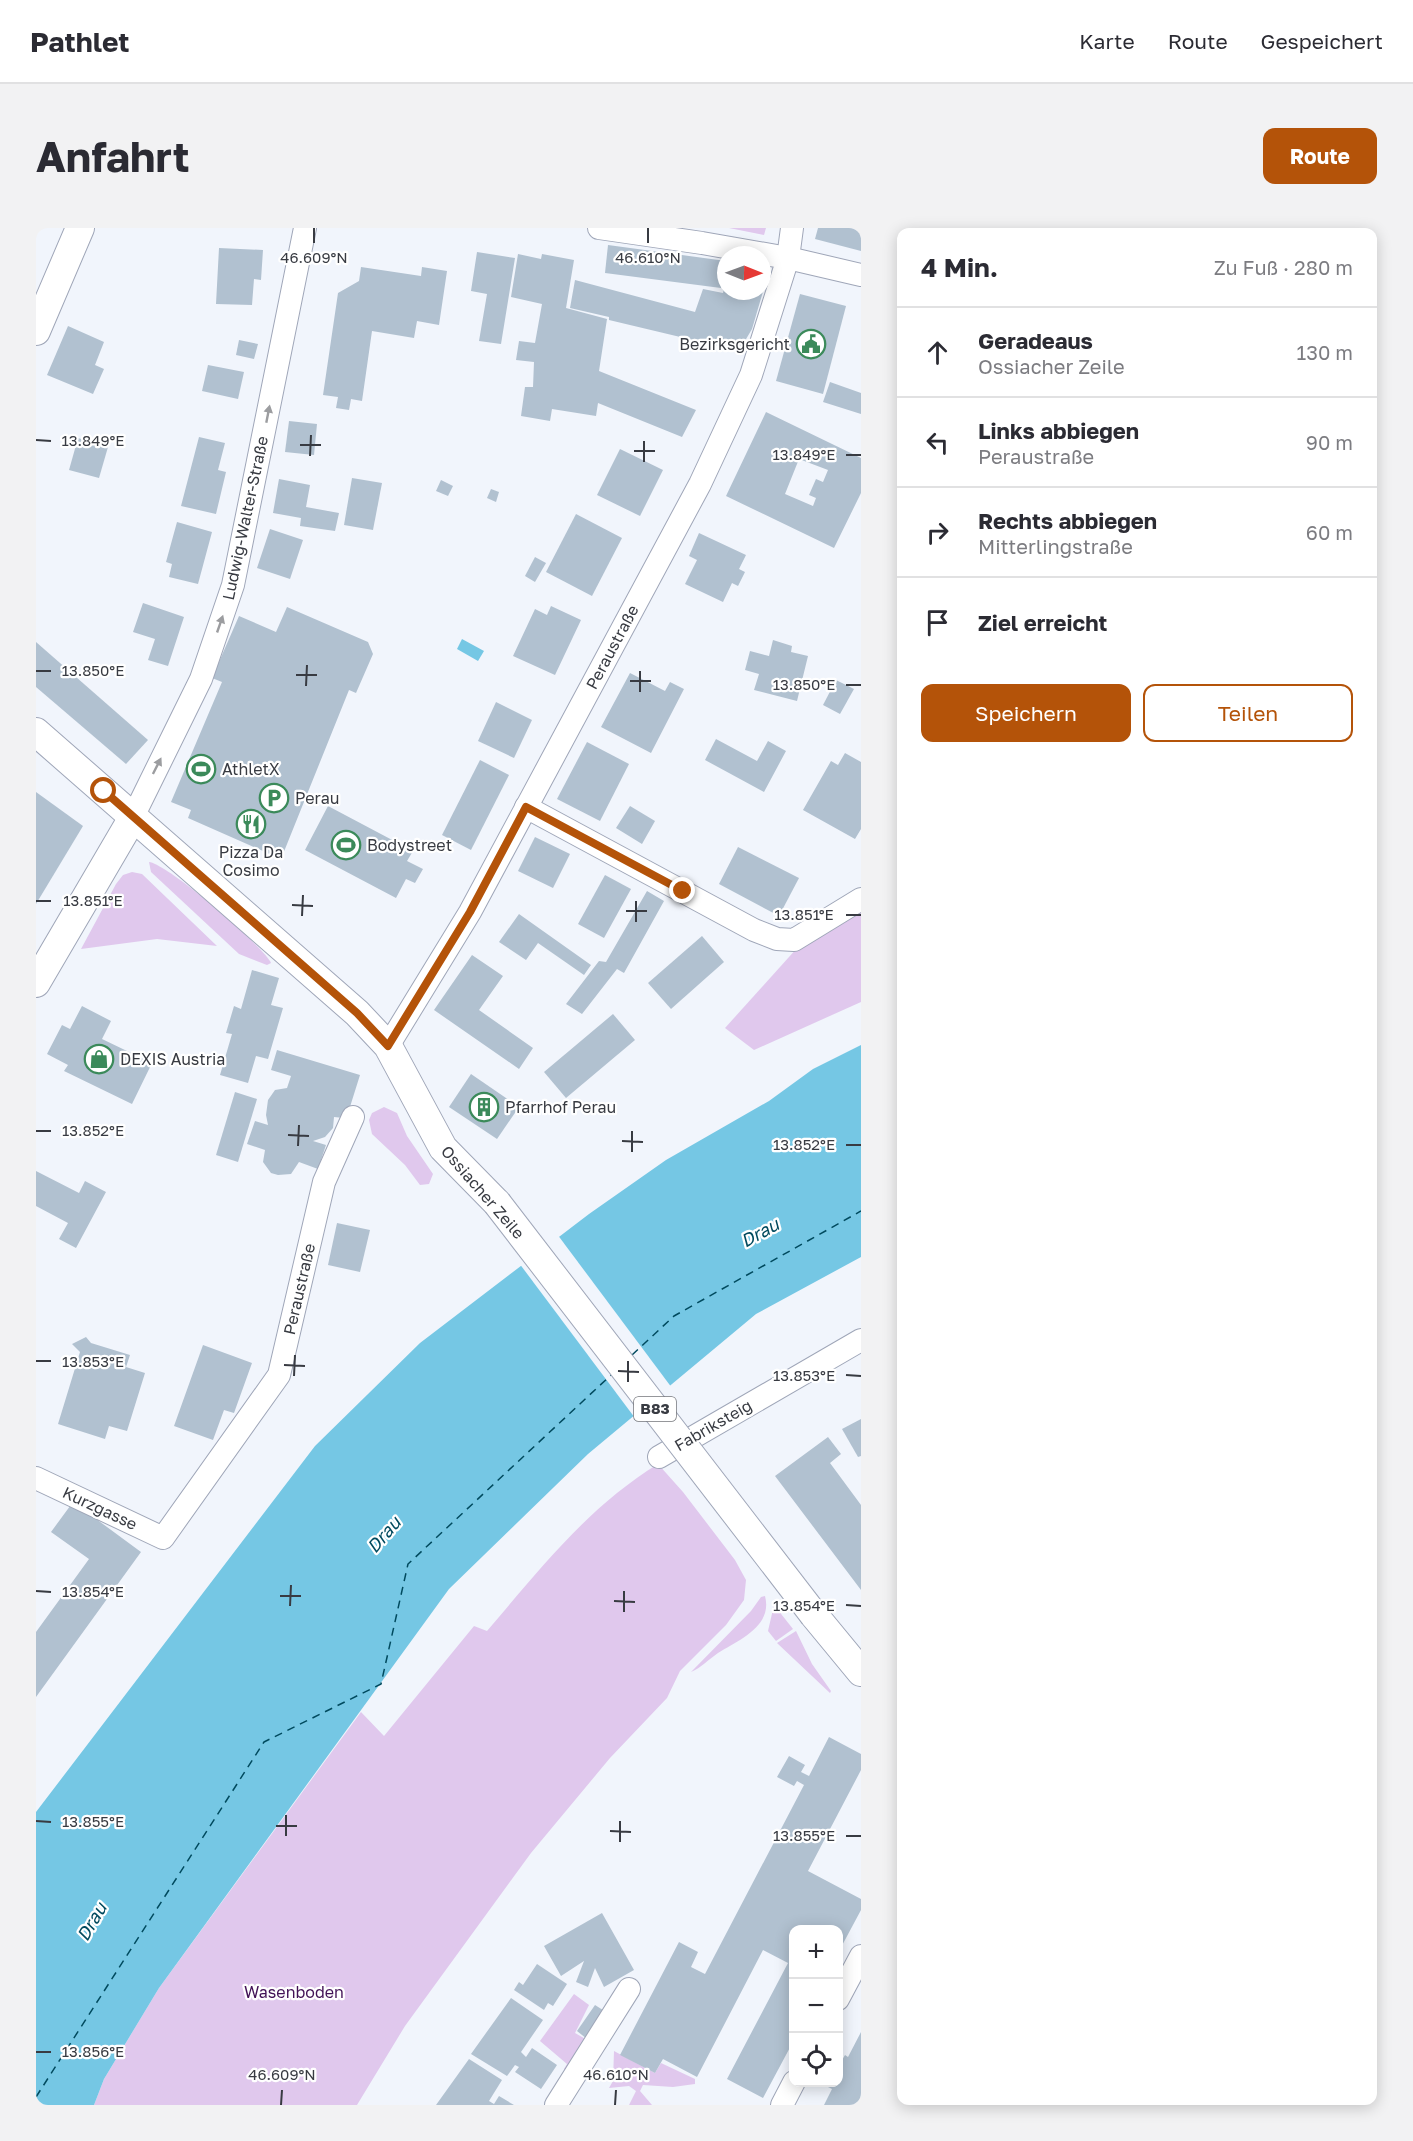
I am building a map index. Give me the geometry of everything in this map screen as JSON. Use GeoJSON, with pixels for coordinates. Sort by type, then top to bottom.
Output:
{"type":"FeatureCollection","features":[{"type":"Feature","properties":{"kind":"main road"},"geometry":{"type":"LineString","coordinates":[[36,331],[80,228]]}},
{"type":"Feature","properties":{"kind":"main road","name":"Ossiacher Zeile"},"geometry":{"type":"LineString","coordinates":[[36,732],[132,819],[357,1013],[388,1046],[443,1148],[497,1203],[814,1616],[861,1672]]}},
{"type":"Feature","properties":{"kind":"main road","name":"Ludwig-Walter-Straße"},"geometry":{"type":"LineString","coordinates":[[40,969],[132,819]]}},
{"type":"Feature","properties":{"kind":"street","name":"Ludwig-Walter-Straße"},"geometry":{"type":"LineString","coordinates":[[132,819],[201,679],[233,585],[305,228]]}},
{"type":"Feature","properties":{"kind":"street"},"geometry":{"type":"LineString","coordinates":[[599,228],[788,258],[861,275]]}},
{"type":"Feature","properties":{"kind":"street","name":"Peraustraße"},"geometry":{"type":"LineString","coordinates":[[388,1046],[470,912],[700,484],[751,375],[788,258],[792,228]]}},
{"type":"Feature","properties":{"kind":"street"},"geometry":{"type":"LineString","coordinates":[[526,807],[754,930],[777,939],[794,940],[861,900]]}},
{"type":"Feature","properties":{"kind":"street","name":"Peraustraße"},"geometry":{"type":"LineString","coordinates":[[163,1538],[279,1375],[324,1182],[353,1117]]}},
{"type":"Feature","properties":{"kind":"street","name":"Fabriksteig"},"geometry":{"type":"LineString","coordinates":[[659,1457],[861,1340]]}},
{"type":"Feature","properties":{"kind":"street","name":"Kurzgasse"},"geometry":{"type":"LineString","coordinates":[[36,1478],[163,1538]]}},
{"type":"Feature","properties":{"kind":"street"},"geometry":{"type":"LineString","coordinates":[[843,1990],[861,1956]]}},
{"type":"Feature","properties":{"kind":"street"},"geometry":{"type":"LineString","coordinates":[[556,2105],[630,1989]]}},
{"type":"Feature","properties":{"kind":"street"},"geometry":{"type":"LineString","coordinates":[[782,2105],[791,2087]]}},
{"type":"Feature","properties":{"kind":"green space"},"geometry":{"type":"Polygon","coordinates":[[[729,228],[766,228],[764,235],[729,228]]]}},
{"type":"Feature","properties":{"kind":"green space"},"geometry":{"type":"Polygon","coordinates":[[[149,862],[159,866],[194,890],[251,940],[271,963],[267,965],[239,954],[151,872],[149,862]]]}},
{"type":"Feature","properties":{"kind":"green space"},"geometry":{"type":"Polygon","coordinates":[[[132,872],[142,874],[217,946],[157,939],[81,949],[116,884],[123,875],[132,872]]]}},
{"type":"Feature","properties":{"kind":"green space"},"geometry":{"type":"Polygon","coordinates":[[[861,905],[861,1002],[754,1050],[725,1028],[798,947],[861,905]]]}},
{"type":"Feature","properties":{"kind":"green space"},"geometry":{"type":"Polygon","coordinates":[[[384,1107],[397,1113],[407,1136],[433,1174],[429,1184],[420,1185],[405,1165],[372,1134],[369,1120],[372,1113],[384,1107]]]}},
{"type":"Feature","properties":{"kind":"green space","name":"Wasenboden"},"geometry":{"type":"Polygon","coordinates":[[[658,1464],[683,1492],[735,1560],[746,1580],[744,1600],[726,1625],[680,1671],[667,1698],[610,1758],[531,1853],[405,2026],[357,2105],[94,2105],[104,2079],[159,1988],[361,1712],[384,1736],[474,1626],[487,1631],[546,1562],[587,1519],[633,1481],[658,1464]]]}},
{"type":"Feature","properties":{"kind":"green space"},"geometry":{"type":"Polygon","coordinates":[[[765,1596],[766,1607],[759,1624],[744,1637],[691,1672],[751,1611],[761,1597],[765,1596]]]}},
{"type":"Feature","properties":{"kind":"green space"},"geometry":{"type":"Polygon","coordinates":[[[774,1605],[793,1629],[776,1641],[768,1631],[774,1605]]]}},
{"type":"Feature","properties":{"kind":"green space"},"geometry":{"type":"Polygon","coordinates":[[[796,1631],[812,1664],[831,1691],[830,1693],[777,1643],[796,1631]]]}},
{"type":"Feature","properties":{"kind":"green space"},"geometry":{"type":"Polygon","coordinates":[[[574,1994],[589,2005],[575,2033],[589,2041],[568,2071],[564,2069],[567,2064],[540,2041],[574,1994]]]}},
{"type":"Feature","properties":{"kind":"green space"},"geometry":{"type":"Polygon","coordinates":[[[614,2051],[655,2073],[661,2063],[695,2079],[695,2084],[673,2087],[643,2085],[640,2091],[652,2105],[629,2105],[636,2091],[629,2086],[609,2088],[613,2081],[614,2051]]]}},
{"type":"Feature","properties":{"kind":"water"},"geometry":{"type":"Polygon","coordinates":[[[462,639],[484,651],[478,661],[457,649],[462,639]]]}},
{"type":"Feature","properties":{"kind":"water","name":"Drau"},"geometry":{"type":"Polygon","coordinates":[[[861,1045],[861,1257],[756,1314],[588,1454],[449,1589],[159,1988],[104,2079],[94,2105],[36,2105],[36,1812],[315,1446],[420,1343],[589,1214],[666,1160],[769,1101],[813,1069],[861,1045]]]}},
{"type":"Feature","properties":{"kind":"pier"},"geometry":{"type":"Polygon","coordinates":[[[557,1234],[672,1388],[635,1418],[519,1263],[557,1234]]]}},
{"type":"Feature","properties":{"kind":"building"},"geometry":{"type":"Polygon","coordinates":[[[818,228],[861,228],[861,251],[815,239],[818,228]]]}},
{"type":"Feature","properties":{"kind":"building"},"geometry":{"type":"Polygon","coordinates":[[[608,245],[717,260],[717,287],[605,273],[608,245]]]}},
{"type":"Feature","properties":{"kind":"building"},"geometry":{"type":"Polygon","coordinates":[[[219,248],[263,250],[261,280],[254,279],[252,305],[216,304],[219,248]]]}},
{"type":"Feature","properties":{"kind":"building"},"geometry":{"type":"Polygon","coordinates":[[[477,252],[515,258],[501,344],[479,341],[487,294],[471,291],[477,252]]]}},
{"type":"Feature","properties":{"kind":"building"},"geometry":{"type":"Polygon","coordinates":[[[518,254],[541,259],[542,254],[574,260],[566,308],[607,319],[599,371],[696,410],[682,437],[598,403],[596,416],[552,409],[550,421],[521,416],[525,387],[533,387],[534,362],[516,360],[519,341],[535,343],[542,304],[511,297],[518,254]]]}},
{"type":"Feature","properties":{"kind":"building"},"geometry":{"type":"Polygon","coordinates":[[[361,267],[421,276],[422,267],[447,271],[439,325],[417,321],[414,338],[372,331],[362,401],[351,399],[349,410],[336,408],[338,397],[323,395],[338,293],[359,281],[361,267]]]}},
{"type":"Feature","properties":{"kind":"building"},"geometry":{"type":"Polygon","coordinates":[[[575,280],[695,312],[703,289],[717,292],[717,300],[761,300],[752,329],[739,351],[609,320],[609,317],[570,308],[575,280]]]}},
{"type":"Feature","properties":{"kind":"building","name":"Bezirksgericht"},"geometry":{"type":"Polygon","coordinates":[[[800,294],[846,306],[823,394],[776,381],[800,294]]]}},
{"type":"Feature","properties":{"kind":"building"},"geometry":{"type":"Polygon","coordinates":[[[68,326],[104,342],[95,365],[104,369],[93,394],[47,375],[68,326]]]}},
{"type":"Feature","properties":{"kind":"building"},"geometry":{"type":"Polygon","coordinates":[[[239,340],[258,344],[254,359],[236,355],[239,340]]]}},
{"type":"Feature","properties":{"kind":"building"},"geometry":{"type":"Polygon","coordinates":[[[208,365],[244,372],[238,399],[202,391],[208,365]]]}},
{"type":"Feature","properties":{"kind":"building"},"geometry":{"type":"Polygon","coordinates":[[[830,382],[861,393],[861,414],[823,402],[830,382]]]}},
{"type":"Feature","properties":{"kind":"building"},"geometry":{"type":"Polygon","coordinates":[[[766,412],[861,458],[861,493],[834,548],[726,496],[766,412]],[[799,459],[785,494],[813,506],[816,498],[809,495],[816,479],[823,482],[828,470],[799,459]]]}},
{"type":"Feature","properties":{"kind":"building"},"geometry":{"type":"Polygon","coordinates":[[[289,421],[317,424],[314,455],[285,452],[289,421]]]}},
{"type":"Feature","properties":{"kind":"building"},"geometry":{"type":"Polygon","coordinates":[[[199,437],[225,443],[218,470],[226,472],[216,514],[181,506],[199,437]]]}},
{"type":"Feature","properties":{"kind":"building"},"geometry":{"type":"Polygon","coordinates":[[[78,438],[108,447],[99,478],[69,470],[78,438]]]}},
{"type":"Feature","properties":{"kind":"building"},"geometry":{"type":"Polygon","coordinates":[[[620,449],[663,470],[640,516],[597,495],[620,449]]]}},
{"type":"Feature","properties":{"kind":"building"},"geometry":{"type":"Polygon","coordinates":[[[352,478],[382,483],[373,530],[344,525],[352,478]]]}},
{"type":"Feature","properties":{"kind":"building"},"geometry":{"type":"Polygon","coordinates":[[[279,479],[310,485],[306,507],[339,513],[335,531],[300,526],[301,518],[273,513],[279,479]]]}},
{"type":"Feature","properties":{"kind":"building"},"geometry":{"type":"Polygon","coordinates":[[[441,480],[453,486],[448,496],[436,491],[441,480]]]}},
{"type":"Feature","properties":{"kind":"building"},"geometry":{"type":"Polygon","coordinates":[[[491,489],[499,492],[496,502],[487,498],[491,489]]]}},
{"type":"Feature","properties":{"kind":"building"},"geometry":{"type":"Polygon","coordinates":[[[576,514],[622,538],[592,596],[546,572],[576,514]]]}},
{"type":"Feature","properties":{"kind":"building"},"geometry":{"type":"Polygon","coordinates":[[[177,522],[212,532],[198,584],[169,577],[172,564],[166,562],[177,522]]]}},
{"type":"Feature","properties":{"kind":"building"},"geometry":{"type":"Polygon","coordinates":[[[270,529],[303,540],[290,579],[257,568],[270,529]]]}},
{"type":"Feature","properties":{"kind":"building"},"geometry":{"type":"Polygon","coordinates":[[[699,533],[746,555],[739,569],[745,572],[738,586],[732,583],[723,602],[685,584],[697,560],[689,556],[699,533]]]}},
{"type":"Feature","properties":{"kind":"building"},"geometry":{"type":"Polygon","coordinates":[[[535,557],[546,563],[535,582],[525,576],[535,557]]]}},
{"type":"Feature","properties":{"kind":"building"},"geometry":{"type":"Polygon","coordinates":[[[143,603],[184,617],[168,666],[148,660],[155,639],[133,632],[143,603]]]}},
{"type":"Feature","properties":{"kind":"building"},"geometry":{"type":"Polygon","coordinates":[[[551,606],[581,620],[555,675],[513,656],[535,609],[547,615],[551,606]]]}},
{"type":"Feature","properties":{"kind":"building"},"geometry":{"type":"Polygon","coordinates":[[[287,607],[368,642],[373,654],[356,693],[349,690],[281,859],[188,818],[191,810],[171,802],[222,682],[212,678],[239,616],[276,632],[287,607]]]}},
{"type":"Feature","properties":{"kind":"building"},"geometry":{"type":"Polygon","coordinates":[[[773,640],[792,646],[791,652],[808,656],[797,701],[754,690],[759,674],[745,670],[750,651],[769,656],[773,640]]]}},
{"type":"Feature","properties":{"kind":"building"},"geometry":{"type":"Polygon","coordinates":[[[36,642],[148,740],[126,764],[36,687],[36,642]]]}},
{"type":"Feature","properties":{"kind":"building"},"geometry":{"type":"Polygon","coordinates":[[[630,673],[665,691],[670,682],[684,689],[651,753],[601,727],[630,673]]]}},
{"type":"Feature","properties":{"kind":"building"},"geometry":{"type":"Polygon","coordinates":[[[836,680],[854,689],[840,714],[823,705],[836,680]]]}},
{"type":"Feature","properties":{"kind":"building"},"geometry":{"type":"Polygon","coordinates":[[[496,702],[532,720],[514,758],[478,741],[496,702]]]}},
{"type":"Feature","properties":{"kind":"building"},"geometry":{"type":"Polygon","coordinates":[[[716,739],[757,761],[768,741],[786,751],[764,792],[705,760],[716,739]]]}},
{"type":"Feature","properties":{"kind":"building"},"geometry":{"type":"Polygon","coordinates":[[[587,742],[629,764],[600,821],[557,799],[587,742]]]}},
{"type":"Feature","properties":{"kind":"building"},"geometry":{"type":"Polygon","coordinates":[[[845,753],[861,762],[861,829],[855,839],[803,810],[831,761],[838,765],[845,753]]]}},
{"type":"Feature","properties":{"kind":"building"},"geometry":{"type":"Polygon","coordinates":[[[480,760],[509,775],[471,850],[442,835],[480,760]]]}},
{"type":"Feature","properties":{"kind":"building"},"geometry":{"type":"Polygon","coordinates":[[[36,792],[83,826],[36,904],[36,792]]]}},
{"type":"Feature","properties":{"kind":"building"},"geometry":{"type":"Polygon","coordinates":[[[328,806],[413,851],[407,861],[423,869],[415,883],[406,879],[396,898],[305,850],[328,806]]]}},
{"type":"Feature","properties":{"kind":"building"},"geometry":{"type":"Polygon","coordinates":[[[630,806],[655,821],[642,844],[616,828],[630,806]]]}},
{"type":"Feature","properties":{"kind":"building"},"geometry":{"type":"Polygon","coordinates":[[[535,837],[570,854],[553,888],[518,871],[535,837]]]}},
{"type":"Feature","properties":{"kind":"building"},"geometry":{"type":"Polygon","coordinates":[[[738,847],[799,878],[779,916],[719,884],[738,847]]]}},
{"type":"Feature","properties":{"kind":"building"},"geometry":{"type":"Polygon","coordinates":[[[605,875],[631,889],[604,938],[578,924],[605,875]]]}},
{"type":"Feature","properties":{"kind":"building"},"geometry":{"type":"Polygon","coordinates":[[[647,891],[664,901],[624,973],[617,969],[582,1014],[566,1004],[599,961],[606,962],[647,891]]]}},
{"type":"Feature","properties":{"kind":"building"},"geometry":{"type":"Polygon","coordinates":[[[519,914],[591,965],[584,975],[538,943],[526,960],[499,942],[519,914]]]}},
{"type":"Feature","properties":{"kind":"building"},"geometry":{"type":"Polygon","coordinates":[[[702,936],[724,962],[671,1009],[648,983],[702,936]]]}},
{"type":"Feature","properties":{"kind":"building"},"geometry":{"type":"Polygon","coordinates":[[[472,955],[503,976],[479,1010],[533,1048],[519,1069],[434,1010],[472,955]]]}},
{"type":"Feature","properties":{"kind":"building"},"geometry":{"type":"Polygon","coordinates":[[[252,970],[279,978],[271,1005],[283,1008],[268,1059],[256,1056],[248,1083],[220,1075],[232,1034],[226,1033],[234,1006],[241,1009],[252,970]]]}},
{"type":"Feature","properties":{"kind":"building","name":"DEXIS Austria"},"geometry":{"type":"Polygon","coordinates":[[[82,1006],[111,1021],[102,1039],[152,1063],[132,1104],[64,1071],[68,1065],[47,1054],[62,1025],[70,1029],[82,1006]]]}},
{"type":"Feature","properties":{"kind":"building"},"geometry":{"type":"Polygon","coordinates":[[[613,1014],[635,1040],[566,1098],[544,1072],[613,1014]]]}},
{"type":"Feature","properties":{"kind":"building"},"geometry":{"type":"Polygon","coordinates":[[[277,1050],[360,1075],[349,1110],[344,1118],[334,1117],[333,1128],[325,1137],[313,1141],[326,1145],[318,1169],[299,1162],[291,1174],[271,1173],[263,1162],[265,1150],[247,1144],[255,1121],[268,1125],[266,1115],[268,1100],[275,1090],[287,1088],[291,1076],[271,1070],[277,1050]]]}},
{"type":"Feature","properties":{"kind":"building","name":"Pfarrhof Perau"},"geometry":{"type":"Polygon","coordinates":[[[471,1074],[519,1107],[497,1139],[449,1107],[471,1074]]]}},
{"type":"Feature","properties":{"kind":"building"},"geometry":{"type":"Polygon","coordinates":[[[235,1092],[257,1099],[238,1162],[216,1155],[235,1092]]]}},
{"type":"Feature","properties":{"kind":"building"},"geometry":{"type":"Polygon","coordinates":[[[36,1171],[79,1193],[85,1181],[106,1192],[76,1248],[59,1239],[68,1223],[36,1206],[36,1171]]]}},
{"type":"Feature","properties":{"kind":"building"},"geometry":{"type":"Polygon","coordinates":[[[337,1223],[370,1230],[360,1272],[328,1265],[337,1223]]]}},
{"type":"Feature","properties":{"kind":"building"},"geometry":{"type":"Polygon","coordinates":[[[86,1337],[91,1343],[130,1355],[126,1367],[145,1373],[127,1431],[109,1426],[105,1439],[58,1424],[80,1352],[72,1344],[86,1337]]]}},
{"type":"Feature","properties":{"kind":"building"},"geometry":{"type":"Polygon","coordinates":[[[203,1345],[252,1363],[234,1413],[224,1410],[213,1440],[174,1426],[203,1345]]]}},
{"type":"Feature","properties":{"kind":"building"},"geometry":{"type":"Polygon","coordinates":[[[861,1419],[861,1456],[858,1457],[842,1429],[861,1419]]]}},
{"type":"Feature","properties":{"kind":"building"},"geometry":{"type":"Polygon","coordinates":[[[828,1437],[841,1454],[830,1463],[861,1505],[861,1590],[775,1476],[828,1437]]]}},
{"type":"Feature","properties":{"kind":"building"},"geometry":{"type":"Polygon","coordinates":[[[73,1502],[141,1552],[36,1697],[36,1632],[89,1559],[51,1532],[73,1502]]]}},
{"type":"Feature","properties":{"kind":"building"},"geometry":{"type":"Polygon","coordinates":[[[829,1737],[861,1754],[861,1770],[808,1871],[861,1899],[861,1910],[843,1944],[843,1925],[789,1925],[789,2049],[763,2098],[727,2079],[788,1963],[763,1950],[697,2077],[663,2059],[655,2073],[620,2055],[679,1942],[698,1952],[691,1967],[705,1974],[804,1785],[797,1781],[794,1786],[777,1777],[789,1756],[805,1765],[801,1772],[809,1776],[829,1737]]]}},
{"type":"Feature","properties":{"kind":"building"},"geometry":{"type":"Polygon","coordinates":[[[602,1913],[634,1970],[604,1987],[595,1968],[588,1987],[576,1982],[584,1961],[561,1976],[544,1946],[602,1913]]]}},
{"type":"Feature","properties":{"kind":"building"},"geometry":{"type":"Polygon","coordinates":[[[537,1964],[567,1984],[553,2006],[548,2003],[544,2010],[514,1990],[519,1982],[523,1985],[537,1964]]]}},
{"type":"Feature","properties":{"kind":"building"},"geometry":{"type":"Polygon","coordinates":[[[511,1998],[543,2020],[521,2052],[526,2057],[532,2048],[557,2065],[541,2089],[515,2072],[519,2067],[515,2065],[507,2076],[471,2054],[511,1998]]]}},
{"type":"Feature","properties":{"kind":"building"},"geometry":{"type":"Polygon","coordinates":[[[595,2005],[606,2012],[587,2039],[577,2031],[595,2005]]]}},
{"type":"Feature","properties":{"kind":"building"},"geometry":{"type":"Polygon","coordinates":[[[861,2032],[861,2100],[858,2105],[824,2105],[832,2089],[828,2087],[843,2087],[843,2058],[845,2055],[848,2057],[861,2032]]]}},
{"type":"Feature","properties":{"kind":"building"},"geometry":{"type":"Polygon","coordinates":[[[469,2059],[502,2080],[489,2101],[494,2104],[499,2096],[514,2105],[436,2105],[469,2059]]]}},
{"type":"Feature","properties":{"kind":"ferry route"},"geometry":{"type":"LineString","coordinates":[[632,1355],[674,1316],[861,1211]]}},
{"type":"Feature","properties":{"kind":"ferry route"},"geometry":{"type":"LineString","coordinates":[[36,2097],[264,1742],[381,1684],[408,1564],[611,1375]]}},
{"type":"Feature","properties":{"kind":"place","name":"Bezirksgericht"},"geometry":{"type":"Point","coordinates":[811,344]}},
{"type":"Feature","properties":{"kind":"place","name":"AthletX"},"geometry":{"type":"Point","coordinates":[201,769]}},
{"type":"Feature","properties":{"kind":"place","name":"Perau"},"geometry":{"type":"Point","coordinates":[274,798]}},
{"type":"Feature","properties":{"kind":"place","name":"Pizza Da Cosimo"},"geometry":{"type":"Point","coordinates":[251,824]}},
{"type":"Feature","properties":{"kind":"place","name":"Bodystreet"},"geometry":{"type":"Point","coordinates":[346,845]}},
{"type":"Feature","properties":{"kind":"place","name":"DEXIS Austria"},"geometry":{"type":"Point","coordinates":[99,1059]}},
{"type":"Feature","properties":{"kind":"place","name":"Pfarrhof Perau"},"geometry":{"type":"Point","coordinates":[484,1107]}},
{"type":"Feature","properties":{"kind":"route"},"geometry":{"type":"LineString","coordinates":[[104,791],[132,819],[357,1013],[388,1046],[470,912],[526,807],[683,891]]}}]}
